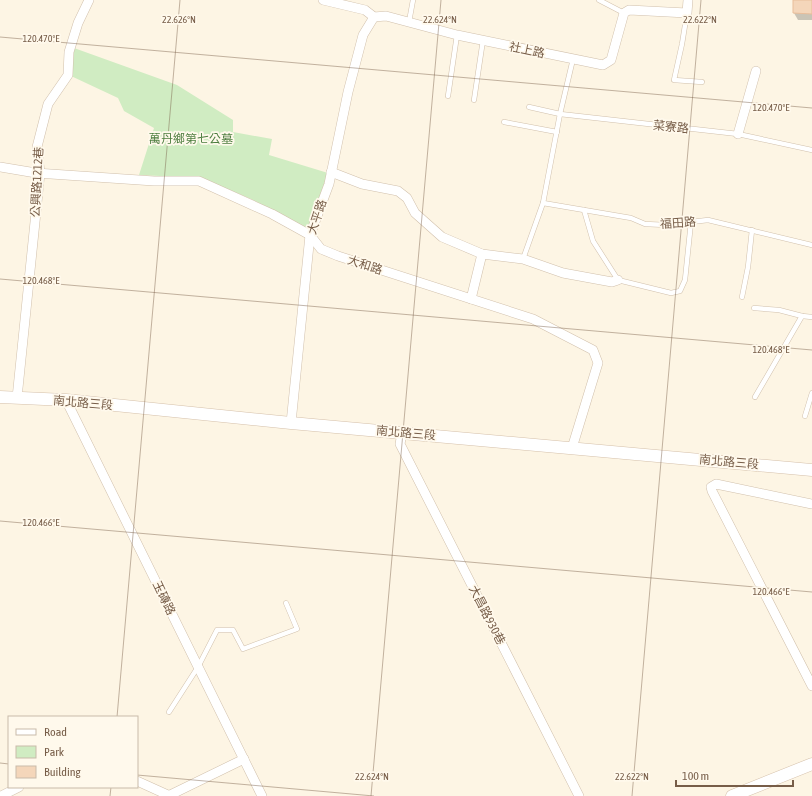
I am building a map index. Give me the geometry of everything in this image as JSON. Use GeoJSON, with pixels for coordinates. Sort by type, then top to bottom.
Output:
{"type":"FeatureCollection","features":[{"type":"Feature","properties":{"kind":"street","name":"公興路1212巷"},"geometry":{"type":"LineString","coordinates":[[17,398],[40,174],[37,147],[48,104],[68,75],[68,52],[78,23],[89,0]]}},
{"type":"Feature","properties":{"kind":"street","name":"社上路"},"geometry":{"type":"LineString","coordinates":[[323,0],[366,10],[374,17],[386,16],[457,35],[603,65],[611,60],[624,13]]}},
{"type":"Feature","properties":{"kind":"street"},"geometry":{"type":"LineString","coordinates":[[624,13],[629,10],[686,13],[688,0]]}},
{"type":"Feature","properties":{"kind":"street","name":"大平路"},"geometry":{"type":"LineString","coordinates":[[291,423],[310,234],[329,184],[348,92],[363,35],[374,17]]}},
{"type":"Feature","properties":{"kind":"street"},"geometry":{"type":"LineString","coordinates":[[738,134],[756,71]]}},
{"type":"Feature","properties":{"kind":"street","name":"大和路"},"geometry":{"type":"LineString","coordinates":[[0,167],[40,174],[154,181],[199,181],[272,214],[310,234],[321,249],[338,256],[533,319],[593,350],[598,363],[572,448]]}},
{"type":"Feature","properties":{"kind":"street"},"geometry":{"type":"LineString","coordinates":[[331,172],[362,184],[398,191],[407,198],[416,213],[442,237],[482,254],[523,259],[563,274],[612,282],[618,280]]}},
{"type":"Feature","properties":{"kind":"street"},"geometry":{"type":"LineString","coordinates":[[471,299],[482,254]]}},
{"type":"Feature","properties":{"kind":"street","name":"南北路三段"},"geometry":{"type":"LineString","coordinates":[[0,397],[66,400],[291,423],[812,470]]}},
{"type":"Feature","properties":{"kind":"street","name":"玉磚路"},"geometry":{"type":"LineString","coordinates":[[66,400],[262,796]]}},
{"type":"Feature","properties":{"kind":"street","name":"大昌路930巷"},"geometry":{"type":"LineString","coordinates":[[402,433],[400,444],[579,796]]}},
{"type":"Feature","properties":{"kind":"street"},"geometry":{"type":"LineString","coordinates":[[812,504],[716,484],[711,487],[812,686]]}},
{"type":"Feature","properties":{"kind":"street"},"geometry":{"type":"LineString","coordinates":[[138,781],[168,795],[244,758]]}},
{"type":"Feature","properties":{"kind":"street"},"geometry":{"type":"LineString","coordinates":[[732,796],[812,764]]}},
{"type":"Feature","properties":{"kind":"street"},"geometry":{"type":"LineString","coordinates":[[1,796],[17,788]]}},
{"type":"Feature","properties":{"kind":"lane"},"geometry":{"type":"LineString","coordinates":[[409,22],[413,0]]}},
{"type":"Feature","properties":{"kind":"lane"},"geometry":{"type":"LineString","coordinates":[[599,0],[624,13]]}},
{"type":"Feature","properties":{"kind":"lane"},"geometry":{"type":"LineString","coordinates":[[686,13],[682,44],[674,80],[702,82]]}},
{"type":"Feature","properties":{"kind":"lane"},"geometry":{"type":"LineString","coordinates":[[448,96],[457,35]]}},
{"type":"Feature","properties":{"kind":"lane"},"geometry":{"type":"LineString","coordinates":[[474,100],[483,40]]}},
{"type":"Feature","properties":{"kind":"lane"},"geometry":{"type":"LineString","coordinates":[[523,259],[543,204],[560,114],[573,60]]}},
{"type":"Feature","properties":{"kind":"lane","name":"菜寮路"},"geometry":{"type":"LineString","coordinates":[[530,107],[560,114],[738,134],[812,150]]}},
{"type":"Feature","properties":{"kind":"lane"},"geometry":{"type":"LineString","coordinates":[[504,122],[557,132]]}},
{"type":"Feature","properties":{"kind":"lane","name":"福田路"},"geometry":{"type":"LineString","coordinates":[[543,204],[631,218],[645,224],[666,224],[708,220],[812,245]]}},
{"type":"Feature","properties":{"kind":"lane"},"geometry":{"type":"LineString","coordinates":[[584,210],[593,241],[618,280],[671,293],[680,291],[685,280],[691,222]]}},
{"type":"Feature","properties":{"kind":"lane"},"geometry":{"type":"LineString","coordinates":[[742,297],[748,267],[752,230]]}},
{"type":"Feature","properties":{"kind":"lane"},"geometry":{"type":"LineString","coordinates":[[754,308],[779,310],[802,316],[812,316]]}},
{"type":"Feature","properties":{"kind":"lane"},"geometry":{"type":"LineString","coordinates":[[755,397],[802,316]]}},
{"type":"Feature","properties":{"kind":"lane"},"geometry":{"type":"LineString","coordinates":[[805,416],[812,393]]}},
{"type":"Feature","properties":{"kind":"lane"},"geometry":{"type":"LineString","coordinates":[[169,712],[198,667],[217,630],[233,630],[244,649],[298,629],[286,603]]}},
{"type":"Feature","properties":{"kind":"green space","name":"萬丹鄉第七公墓"},"geometry":{"type":"Polygon","coordinates":[[[74,48],[177,85],[233,120],[233,132],[272,139],[269,155],[328,173],[308,229],[251,199],[201,178],[139,175],[154,128],[124,111],[118,98],[71,76],[74,48]]]}},
{"type":"Feature","properties":{"kind":"building"},"geometry":{"type":"Polygon","coordinates":[[[793,0],[812,0],[812,14],[793,13],[793,0]]]}}]}
